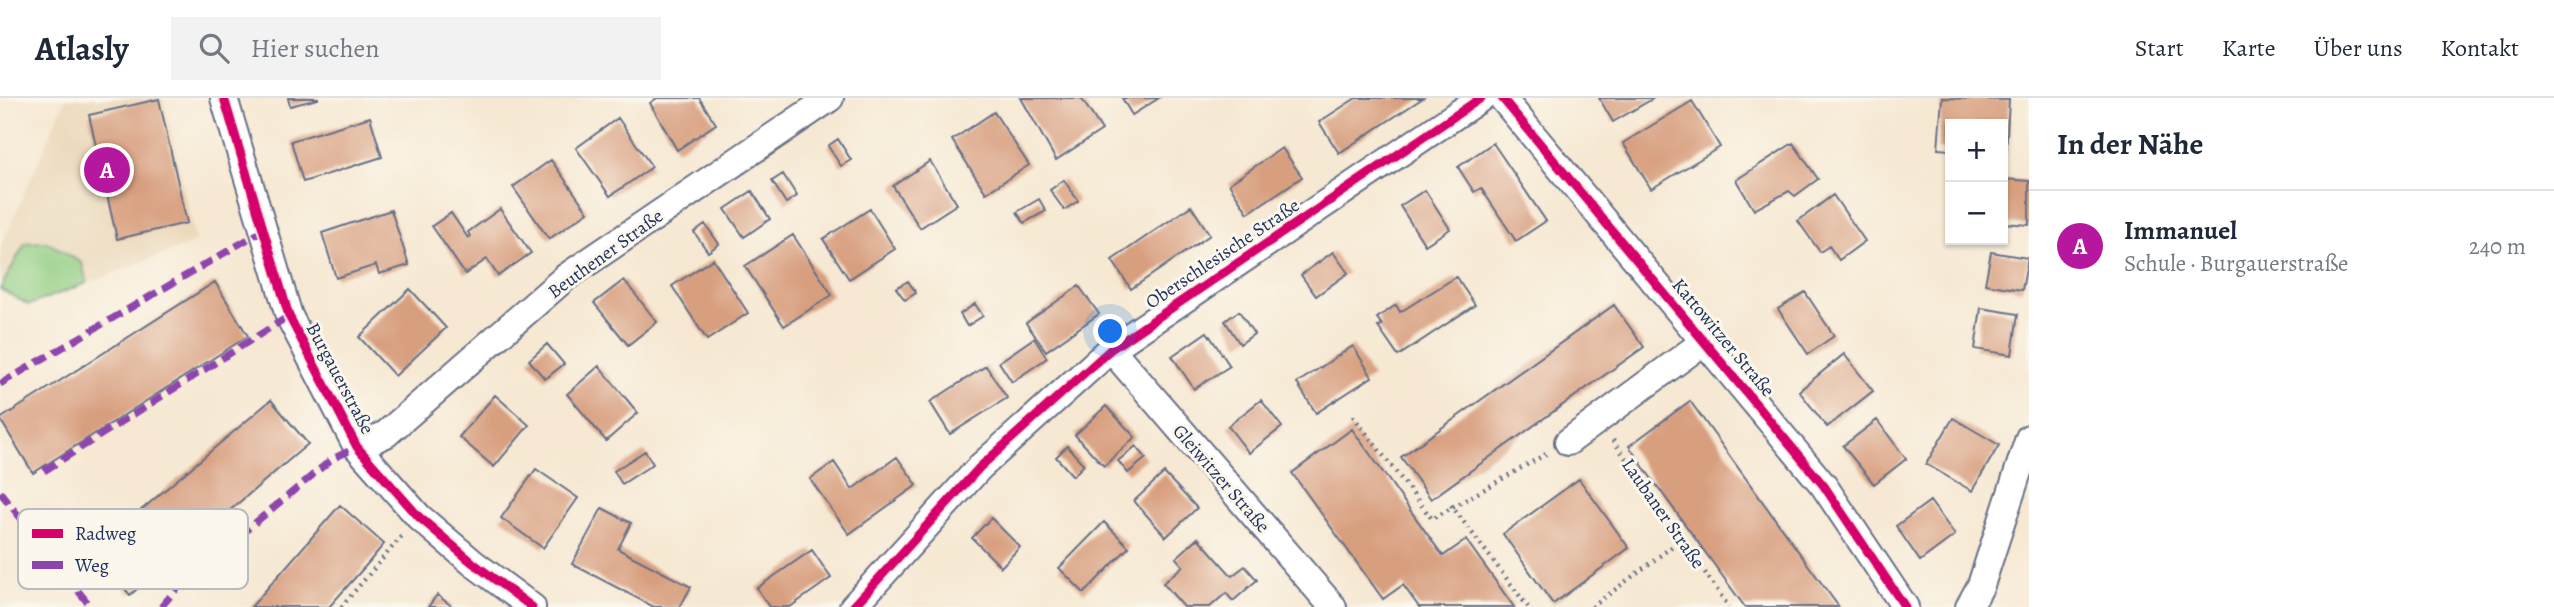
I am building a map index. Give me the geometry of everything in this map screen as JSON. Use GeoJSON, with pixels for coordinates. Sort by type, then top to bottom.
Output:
{"type":"FeatureCollection","features":[{"type":"Feature","properties":{"kind":"street","name":"Burgauerstraße"},"geometry":{"type":"LineString","coordinates":[[224,98],[289,316],[357,447],[419,517],[473,563],[532,607]]}},
{"type":"Feature","properties":{"kind":"street","name":"Beuthener Straße"},"geometry":{"type":"LineString","coordinates":[[357,447],[386,434],[566,277],[830,98]]}},
{"type":"Feature","properties":{"kind":"street","name":"Oberschlesische Straße"},"geometry":{"type":"LineString","coordinates":[[853,607],[980,467],[1111,349],[1481,98]]}},
{"type":"Feature","properties":{"kind":"street","name":"Kattowitzer Straße"},"geometry":{"type":"LineString","coordinates":[[1502,98],[1824,486],[1905,607]]}},
{"type":"Feature","properties":{"kind":"street"},"geometry":{"type":"LineString","coordinates":[[1568,442],[1705,341]]}},
{"type":"Feature","properties":{"kind":"street","name":"Gleiwitzer Straße"},"geometry":{"type":"LineString","coordinates":[[1111,349],[1333,607]]}},
{"type":"Feature","properties":{"kind":"street"},"geometry":{"type":"LineString","coordinates":[[1969,607],[1981,585],[2029,438]]}},
{"type":"Feature","properties":{"kind":"path"},"geometry":{"type":"LineString","coordinates":[[1353,416],[1432,519],[1451,505],[1568,442]]}},
{"type":"Feature","properties":{"kind":"path"},"geometry":{"type":"LineString","coordinates":[[1451,505],[1528,607]]}},
{"type":"Feature","properties":{"kind":"path"},"geometry":{"type":"LineString","coordinates":[[341,607],[419,517]]}},
{"type":"Feature","properties":{"kind":"path"},"geometry":{"type":"LineString","coordinates":[[1592,607],[1682,539]]}},
{"type":"Feature","properties":{"kind":"shaded area"},"geometry":{"type":"Polygon","coordinates":[[[66,98],[163,98],[196,242],[29,305],[0,289],[0,249],[66,98]]]}},
{"type":"Feature","properties":{"kind":"green space"},"geometry":{"type":"Polygon","coordinates":[[[47,242],[82,263],[87,283],[29,305],[0,289],[25,243],[47,242]]]}},
{"type":"Feature","properties":{"kind":"building"},"geometry":{"type":"Polygon","coordinates":[[[288,98],[318,98],[318,99],[290,106],[288,98]]]}},
{"type":"Feature","properties":{"kind":"building"},"geometry":{"type":"Polygon","coordinates":[[[657,98],[699,98],[716,124],[677,150],[650,103],[657,98]]]}},
{"type":"Feature","properties":{"kind":"building"},"geometry":{"type":"Polygon","coordinates":[[[1021,98],[1081,98],[1102,130],[1056,160],[1021,98]]]}},
{"type":"Feature","properties":{"kind":"building"},"geometry":{"type":"Polygon","coordinates":[[[1122,98],[1159,98],[1132,115],[1122,98]]]}},
{"type":"Feature","properties":{"kind":"building"},"geometry":{"type":"Polygon","coordinates":[[[1356,98],[1423,98],[1339,153],[1319,122],[1356,98]]]}},
{"type":"Feature","properties":{"kind":"building"},"geometry":{"type":"Polygon","coordinates":[[[1599,98],[1654,98],[1613,122],[1599,98]]]}},
{"type":"Feature","properties":{"kind":"building"},"geometry":{"type":"Polygon","coordinates":[[[1942,98],[2009,100],[2008,119],[1945,119],[1945,150],[1938,149],[1942,98]]]}},
{"type":"Feature","properties":{"kind":"building"},"geometry":{"type":"Polygon","coordinates":[[[159,99],[187,223],[117,239],[89,115],[159,99]]]}},
{"type":"Feature","properties":{"kind":"building"},"geometry":{"type":"Polygon","coordinates":[[[1692,101],[1720,147],[1651,189],[1623,143],[1692,101]]]}},
{"type":"Feature","properties":{"kind":"building"},"geometry":{"type":"Polygon","coordinates":[[[994,112],[1029,165],[986,193],[952,140],[994,112]]]}},
{"type":"Feature","properties":{"kind":"building"},"geometry":{"type":"Polygon","coordinates":[[[370,117],[382,157],[303,182],[291,141],[370,117]]]}},
{"type":"Feature","properties":{"kind":"building"},"geometry":{"type":"Polygon","coordinates":[[[618,118],[652,167],[610,196],[576,148],[618,118]]]}},
{"type":"Feature","properties":{"kind":"building"},"geometry":{"type":"Polygon","coordinates":[[[838,139],[851,160],[841,166],[828,146],[838,139]]]}},
{"type":"Feature","properties":{"kind":"building"},"geometry":{"type":"Polygon","coordinates":[[[1493,143],[1546,221],[1516,241],[1481,188],[1474,192],[1458,167],[1493,143]]]}},
{"type":"Feature","properties":{"kind":"building"},"geometry":{"type":"Polygon","coordinates":[[[1793,143],[1818,179],[1795,196],[1789,191],[1754,210],[1736,180],[1793,143]]]}},
{"type":"Feature","properties":{"kind":"building"},"geometry":{"type":"Polygon","coordinates":[[[1282,148],[1302,177],[1248,213],[1229,184],[1282,148]]]}},
{"type":"Feature","properties":{"kind":"building"},"geometry":{"type":"Polygon","coordinates":[[[551,160],[588,212],[549,239],[513,187],[551,160]]]}},
{"type":"Feature","properties":{"kind":"building"},"geometry":{"type":"Polygon","coordinates":[[[930,161],[957,204],[920,228],[893,186],[930,161]]]}},
{"type":"Feature","properties":{"kind":"building"},"geometry":{"type":"Polygon","coordinates":[[[783,174],[797,196],[786,203],[772,181],[783,174]]]}},
{"type":"Feature","properties":{"kind":"building"},"geometry":{"type":"Polygon","coordinates":[[[2008,179],[2029,181],[2029,225],[2008,223],[2008,179]]]}},
{"type":"Feature","properties":{"kind":"building"},"geometry":{"type":"Polygon","coordinates":[[[1064,180],[1078,201],[1064,210],[1050,190],[1064,180]]]}},
{"type":"Feature","properties":{"kind":"building"},"geometry":{"type":"Polygon","coordinates":[[[1425,190],[1450,229],[1425,245],[1400,206],[1425,190]]]}},
{"type":"Feature","properties":{"kind":"building"},"geometry":{"type":"Polygon","coordinates":[[[752,191],[770,219],[744,237],[725,209],[752,191]]]}},
{"type":"Feature","properties":{"kind":"building"},"geometry":{"type":"Polygon","coordinates":[[[1833,195],[1865,241],[1839,260],[1829,246],[1820,252],[1798,221],[1833,195]]]}},
{"type":"Feature","properties":{"kind":"building"},"geometry":{"type":"Polygon","coordinates":[[[1039,199],[1046,211],[1024,223],[1017,212],[1039,199]]]}},
{"type":"Feature","properties":{"kind":"building"},"geometry":{"type":"Polygon","coordinates":[[[1191,206],[1210,235],[1131,289],[1112,260],[1191,206]]]}},
{"type":"Feature","properties":{"kind":"building"},"geometry":{"type":"Polygon","coordinates":[[[500,209],[531,253],[498,276],[487,259],[465,274],[432,226],[451,213],[468,238],[468,232],[500,209]]]}},
{"type":"Feature","properties":{"kind":"building"},"geometry":{"type":"Polygon","coordinates":[[[870,209],[895,249],[849,279],[823,239],[870,209]]]}},
{"type":"Feature","properties":{"kind":"building"},"geometry":{"type":"Polygon","coordinates":[[[391,210],[409,265],[379,274],[376,265],[336,278],[322,233],[391,210]]]}},
{"type":"Feature","properties":{"kind":"building"},"geometry":{"type":"Polygon","coordinates":[[[705,224],[719,244],[708,252],[694,232],[705,224]]]}},
{"type":"Feature","properties":{"kind":"building"},"geometry":{"type":"Polygon","coordinates":[[[793,235],[832,295],[784,326],[745,266],[793,235]]]}},
{"type":"Feature","properties":{"kind":"building"},"geometry":{"type":"Polygon","coordinates":[[[1333,252],[1348,273],[1316,296],[1301,275],[1333,252]]]}},
{"type":"Feature","properties":{"kind":"building"},"geometry":{"type":"Polygon","coordinates":[[[1991,252],[2028,258],[2022,290],[1985,284],[1991,252]]]}},
{"type":"Feature","properties":{"kind":"building"},"geometry":{"type":"Polygon","coordinates":[[[713,259],[748,313],[707,340],[672,286],[713,259]]]}},
{"type":"Feature","properties":{"kind":"building"},"geometry":{"type":"Polygon","coordinates":[[[1456,277],[1475,305],[1398,356],[1378,327],[1382,325],[1377,318],[1396,305],[1400,312],[1456,277]]]}},
{"type":"Feature","properties":{"kind":"building"},"geometry":{"type":"Polygon","coordinates":[[[624,280],[657,322],[628,345],[594,303],[624,280]]]}},
{"type":"Feature","properties":{"kind":"building"},"geometry":{"type":"Polygon","coordinates":[[[908,281],[916,293],[905,300],[896,288],[908,281]]]}},
{"type":"Feature","properties":{"kind":"building"},"geometry":{"type":"Polygon","coordinates":[[[215,282],[248,336],[33,473],[0,419],[215,282]]]}},
{"type":"Feature","properties":{"kind":"building"},"geometry":{"type":"Polygon","coordinates":[[[1079,286],[1099,314],[1046,351],[1026,323],[1079,286]]]}},
{"type":"Feature","properties":{"kind":"building"},"geometry":{"type":"Polygon","coordinates":[[[410,289],[446,328],[395,376],[359,337],[410,289]]]}},
{"type":"Feature","properties":{"kind":"building"},"geometry":{"type":"Polygon","coordinates":[[[1805,292],[1834,336],[1808,354],[1778,309],[1805,292]]]}},
{"type":"Feature","properties":{"kind":"building"},"geometry":{"type":"Polygon","coordinates":[[[975,304],[983,316],[967,326],[960,314],[975,304]]]}},
{"type":"Feature","properties":{"kind":"building"},"geometry":{"type":"Polygon","coordinates":[[[1614,305],[1644,347],[1431,499],[1401,457],[1614,305]]]}},
{"type":"Feature","properties":{"kind":"building"},"geometry":{"type":"Polygon","coordinates":[[[1981,308],[2018,314],[2012,355],[1975,349],[1981,308]]]}},
{"type":"Feature","properties":{"kind":"building"},"geometry":{"type":"Polygon","coordinates":[[[1239,311],[1254,334],[1240,344],[1225,321],[1239,311]]]}},
{"type":"Feature","properties":{"kind":"building"},"geometry":{"type":"Polygon","coordinates":[[[1207,332],[1230,366],[1194,389],[1172,356],[1207,332]]]}},
{"type":"Feature","properties":{"kind":"building"},"geometry":{"type":"Polygon","coordinates":[[[1034,338],[1047,358],[1012,382],[999,362],[1034,338]]]}},
{"type":"Feature","properties":{"kind":"building"},"geometry":{"type":"Polygon","coordinates":[[[547,344],[564,364],[545,379],[529,360],[547,344]]]}},
{"type":"Feature","properties":{"kind":"building"},"geometry":{"type":"Polygon","coordinates":[[[1353,346],[1372,377],[1316,413],[1297,383],[1353,346]]]}},
{"type":"Feature","properties":{"kind":"building"},"geometry":{"type":"Polygon","coordinates":[[[1844,354],[1873,391],[1827,427],[1799,391],[1844,354]]]}},
{"type":"Feature","properties":{"kind":"building"},"geometry":{"type":"Polygon","coordinates":[[[599,366],[638,413],[606,441],[567,394],[599,366]]]}},
{"type":"Feature","properties":{"kind":"building"},"geometry":{"type":"Polygon","coordinates":[[[986,366],[1007,398],[950,434],[930,402],[986,366]]]}},
{"type":"Feature","properties":{"kind":"building"},"geometry":{"type":"Polygon","coordinates":[[[495,395],[529,425],[494,467],[459,437],[495,395]]]}},
{"type":"Feature","properties":{"kind":"building"},"geometry":{"type":"Polygon","coordinates":[[[271,400],[308,444],[231,509],[143,509],[271,400]]]}},
{"type":"Feature","properties":{"kind":"building"},"geometry":{"type":"Polygon","coordinates":[[[1261,400],[1282,427],[1249,453],[1228,426],[1261,400]]]}},
{"type":"Feature","properties":{"kind":"building"},"geometry":{"type":"Polygon","coordinates":[[[1690,401],[1839,607],[1745,607],[1644,468],[1629,446],[1690,401]]]}},
{"type":"Feature","properties":{"kind":"building"},"geometry":{"type":"Polygon","coordinates":[[[1106,406],[1135,437],[1104,466],[1075,435],[1106,406]]]}},
{"type":"Feature","properties":{"kind":"building"},"geometry":{"type":"Polygon","coordinates":[[[1953,418],[1999,445],[1972,491],[1926,464],[1953,418]]]}},
{"type":"Feature","properties":{"kind":"building"},"geometry":{"type":"Polygon","coordinates":[[[1877,420],[1906,459],[1874,484],[1843,446],[1877,420]]]}},
{"type":"Feature","properties":{"kind":"building"},"geometry":{"type":"Polygon","coordinates":[[[1352,429],[1443,556],[1466,540],[1514,607],[1419,607],[1403,585],[1383,599],[1292,473],[1352,429]]]}},
{"type":"Feature","properties":{"kind":"building"},"geometry":{"type":"Polygon","coordinates":[[[1067,446],[1084,465],[1073,476],[1056,457],[1067,446]]]}},
{"type":"Feature","properties":{"kind":"building"},"geometry":{"type":"Polygon","coordinates":[[[1136,446],[1146,458],[1128,473],[1118,461],[1136,446]]]}},
{"type":"Feature","properties":{"kind":"building"},"geometry":{"type":"Polygon","coordinates":[[[645,451],[653,464],[622,484],[614,471],[645,451]]]}},
{"type":"Feature","properties":{"kind":"building"},"geometry":{"type":"Polygon","coordinates":[[[897,457],[917,485],[849,534],[810,479],[834,462],[852,489],[897,457]]]}},
{"type":"Feature","properties":{"kind":"building"},"geometry":{"type":"Polygon","coordinates":[[[536,469],[578,498],[543,548],[501,518],[536,469]]]}},
{"type":"Feature","properties":{"kind":"building"},"geometry":{"type":"Polygon","coordinates":[[[1164,473],[1197,508],[1166,537],[1134,501],[1164,473]]]}},
{"type":"Feature","properties":{"kind":"building"},"geometry":{"type":"Polygon","coordinates":[[[1579,479],[1629,548],[1553,604],[1503,534],[1579,479]]]}},
{"type":"Feature","properties":{"kind":"building"},"geometry":{"type":"Polygon","coordinates":[[[1930,501],[1955,535],[1920,561],[1896,526],[1930,501]]]}},
{"type":"Feature","properties":{"kind":"building"},"geometry":{"type":"Polygon","coordinates":[[[340,505],[384,544],[369,562],[329,607],[251,607],[340,505]]]}},
{"type":"Feature","properties":{"kind":"building"},"geometry":{"type":"Polygon","coordinates":[[[602,508],[631,523],[618,549],[691,587],[680,607],[654,607],[572,564],[602,508]]]}},
{"type":"Feature","properties":{"kind":"building"},"geometry":{"type":"Polygon","coordinates":[[[991,518],[1020,547],[1001,567],[972,538],[991,518]]]}},
{"type":"Feature","properties":{"kind":"building"},"geometry":{"type":"Polygon","coordinates":[[[1104,522],[1129,547],[1084,593],[1059,568],[1104,522]]]}},
{"type":"Feature","properties":{"kind":"building"},"geometry":{"type":"Polygon","coordinates":[[[1198,538],[1232,576],[1245,566],[1257,580],[1233,601],[1226,593],[1210,607],[1184,607],[1163,583],[1183,566],[1176,558],[1198,538]]]}},
{"type":"Feature","properties":{"kind":"building"},"geometry":{"type":"Polygon","coordinates":[[[812,550],[831,578],[790,607],[769,607],[757,588],[812,550]]]}},
{"type":"Feature","properties":{"kind":"building"},"geometry":{"type":"Polygon","coordinates":[[[125,589],[137,589],[130,595],[125,589]]]}},
{"type":"Feature","properties":{"kind":"building"},"geometry":{"type":"Polygon","coordinates":[[[437,595],[453,607],[428,607],[437,595]]]}},
{"type":"Feature","properties":{"kind":"marked path"},"geometry":{"type":"LineString","coordinates":[[0,384],[262,231]]}},
{"type":"Feature","properties":{"kind":"marked path"},"geometry":{"type":"LineString","coordinates":[[44,471],[289,316]]}},
{"type":"Feature","properties":{"kind":"marked path"},"geometry":{"type":"LineString","coordinates":[[248,529],[332,459],[357,447]]}},
{"type":"Feature","properties":{"kind":"marked path"},"geometry":{"type":"LineString","coordinates":[[0,492],[18,515]]}},
{"type":"Feature","properties":{"kind":"marked path"},"geometry":{"type":"LineString","coordinates":[[77,589],[91,607]]}},
{"type":"Feature","properties":{"kind":"marked path"},"geometry":{"type":"LineString","coordinates":[[161,607],[177,589]]}},
{"type":"Feature","properties":{"kind":"cycle path"},"geometry":{"type":"LineString","coordinates":[[224,98],[289,316],[357,447],[419,517],[473,563],[532,607]]}},
{"type":"Feature","properties":{"kind":"cycle path"},"geometry":{"type":"LineString","coordinates":[[853,607],[980,467],[1111,349],[1481,98]]}},
{"type":"Feature","properties":{"kind":"cycle path"},"geometry":{"type":"LineString","coordinates":[[1502,98],[1824,486],[1905,607]]}},
{"type":"Feature","properties":{"kind":"place","name":"Immanuel"},"geometry":{"type":"Point","coordinates":[107,170]}}]}
